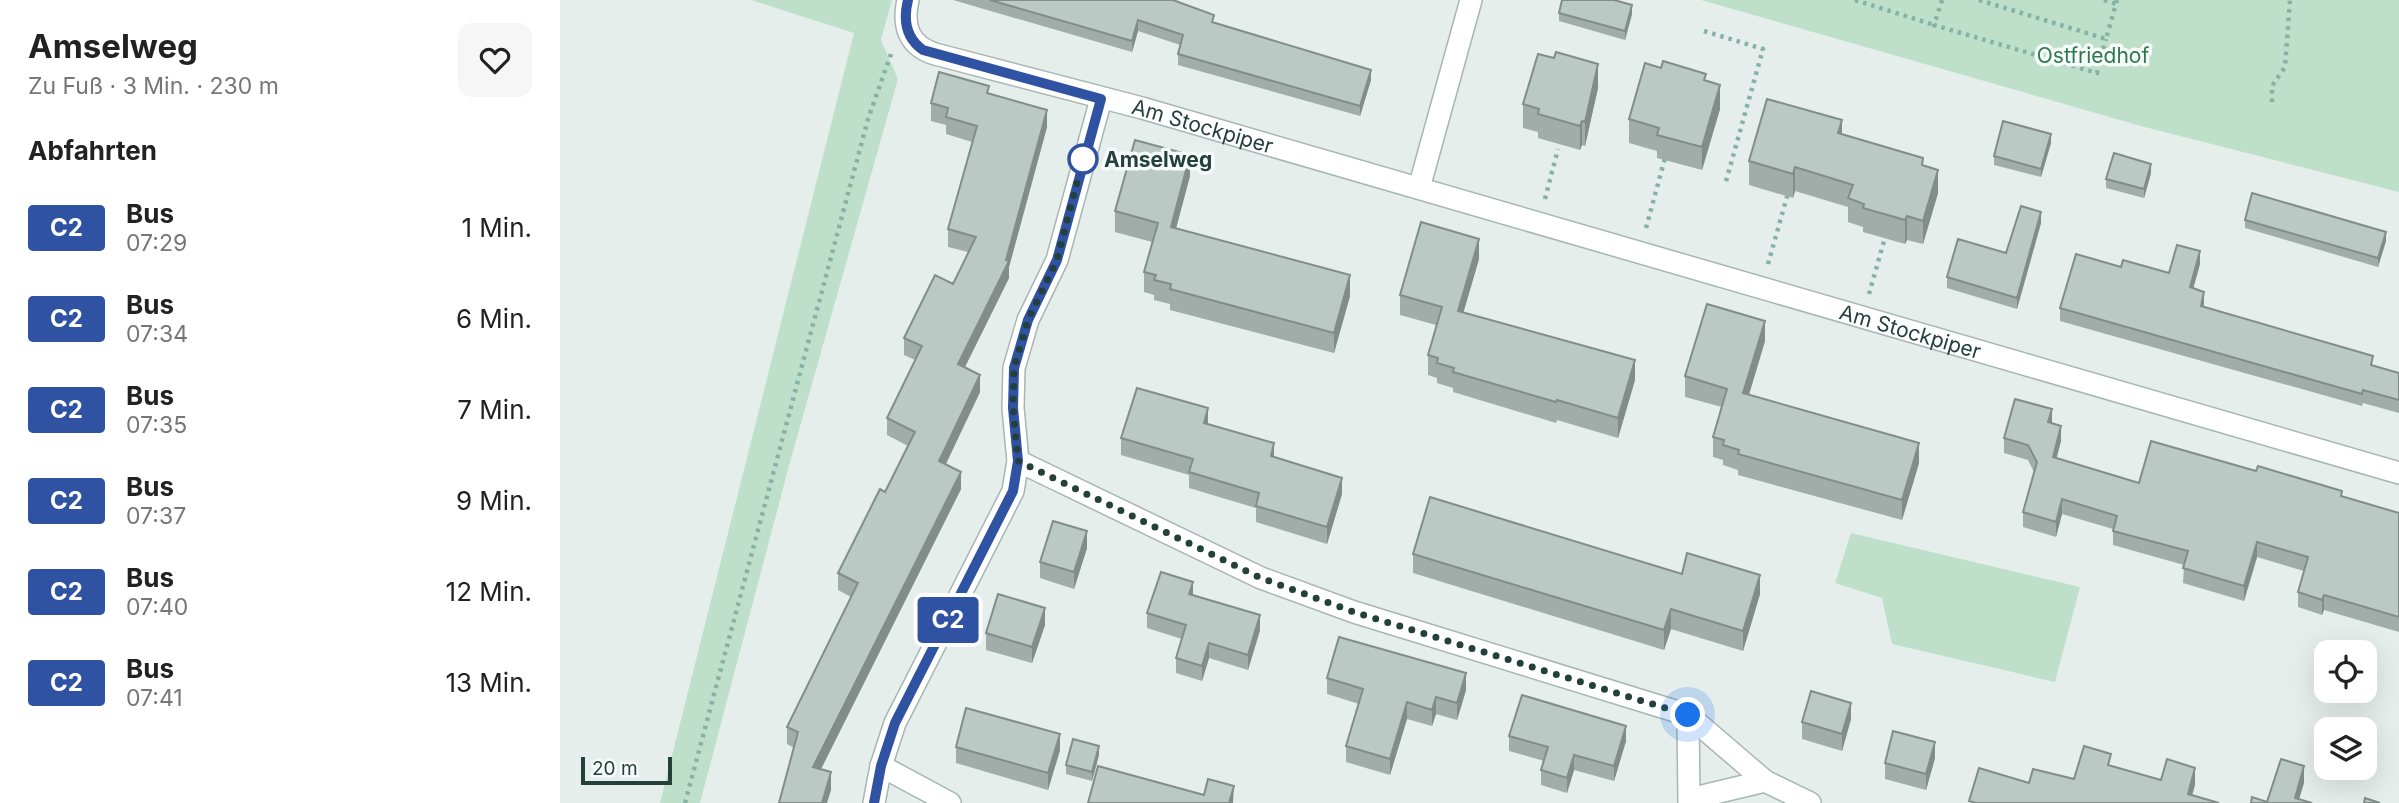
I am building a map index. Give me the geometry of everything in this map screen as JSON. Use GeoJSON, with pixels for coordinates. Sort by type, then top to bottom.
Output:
{"type":"FeatureCollection","features":[{"type":"Feature","properties":{"kind":"street"},"geometry":{"type":"LineString","coordinates":[[908,0],[905,12],[909,36]]}},
{"type":"Feature","properties":{"kind":"street"},"geometry":{"type":"LineString","coordinates":[[1419,188],[1471,0]]}},
{"type":"Feature","properties":{"kind":"street","name":"Am Stockpiper"},"geometry":{"type":"LineString","coordinates":[[909,36],[923,50],[935,54],[1419,188],[2399,473]]}},
{"type":"Feature","properties":{"kind":"street"},"geometry":{"type":"LineString","coordinates":[[874,803],[881,766],[895,723],[1013,491],[1018,461],[1013,408],[1014,368],[1028,320],[1057,260],[1101,99]]}},
{"type":"Feature","properties":{"kind":"street"},"geometry":{"type":"LineString","coordinates":[[1018,461],[1261,578],[1354,612],[1688,715],[1765,781],[1810,803]]}},
{"type":"Feature","properties":{"kind":"street"},"geometry":{"type":"LineString","coordinates":[[1688,715],[1690,801],[1765,781]]}},
{"type":"Feature","properties":{"kind":"street"},"geometry":{"type":"LineString","coordinates":[[881,766],[950,803]]}},
{"type":"Feature","properties":{"kind":"path"},"geometry":{"type":"LineString","coordinates":[[1855,0],[2097,73],[2117,2],[2104,0]]}},
{"type":"Feature","properties":{"kind":"path"},"geometry":{"type":"LineString","coordinates":[[1934,24],[1942,0]]}},
{"type":"Feature","properties":{"kind":"path"},"geometry":{"type":"LineString","coordinates":[[1979,0],[2106,38]]}},
{"type":"Feature","properties":{"kind":"path"},"geometry":{"type":"LineString","coordinates":[[2272,102],[2272,86],[2285,67],[2290,0]]}},
{"type":"Feature","properties":{"kind":"path"},"geometry":{"type":"LineString","coordinates":[[1704,31],[1763,49],[1725,185]]}},
{"type":"Feature","properties":{"kind":"path"},"geometry":{"type":"LineString","coordinates":[[685,803],[868,119],[888,59],[909,36]]}},
{"type":"Feature","properties":{"kind":"path"},"geometry":{"type":"LineString","coordinates":[[1539,224],[1558,149]]}},
{"type":"Feature","properties":{"kind":"path"},"geometry":{"type":"LineString","coordinates":[[1639,253],[1665,158]]}},
{"type":"Feature","properties":{"kind":"path"},"geometry":{"type":"LineString","coordinates":[[1761,289],[1788,193]]}},
{"type":"Feature","properties":{"kind":"path"},"geometry":{"type":"LineString","coordinates":[[1863,318],[1884,241]]}},
{"type":"Feature","properties":{"kind":"green space"},"geometry":{"type":"Polygon","coordinates":[[[751,0],[892,0],[881,40],[898,79],[790,462],[700,803],[660,803],[854,33],[751,0]]]}},
{"type":"Feature","properties":{"kind":"green space","name":"Ostfriedhof"},"geometry":{"type":"Polygon","coordinates":[[[1701,0],[2399,0],[2399,192],[2141,126],[1701,0]]]}},
{"type":"Feature","properties":{"kind":"green space"},"geometry":{"type":"Polygon","coordinates":[[[1851,533],[2080,587],[2055,682],[1892,644],[1882,598],[1835,583],[1851,533]]]}},
{"type":"Feature","properties":{"kind":"building"},"geometry":{"type":"Polygon","coordinates":[[[990,0],[1173,0],[1214,15],[1212,22],[1371,70],[1360,106],[1178,54],[1183,35],[1138,20],[1132,41],[990,0]]]}},
{"type":"Feature","properties":{"kind":"building"},"geometry":{"type":"Polygon","coordinates":[[[1562,0],[1614,0],[1632,5],[1625,31],[1559,13],[1562,0]]]}},
{"type":"Feature","properties":{"kind":"building"},"geometry":{"type":"Polygon","coordinates":[[[1556,52],[1598,64],[1585,122],[1582,121],[1580,126],[1538,114],[1539,109],[1523,104],[1538,54],[1554,58],[1556,52]]]}},
{"type":"Feature","properties":{"kind":"building"},"geometry":{"type":"Polygon","coordinates":[[[1663,61],[1706,74],[1704,80],[1720,85],[1702,147],[1657,135],[1659,128],[1629,119],[1645,63],[1661,68],[1663,61]]]}},
{"type":"Feature","properties":{"kind":"building"},"geometry":{"type":"Polygon","coordinates":[[[939,72],[989,86],[987,93],[1047,110],[1006,260],[1009,261],[958,364],[980,375],[939,461],[961,472],[813,767],[831,772],[822,803],[779,803],[798,732],[787,727],[858,583],[838,573],[880,489],[885,492],[915,432],[887,418],[922,346],[904,338],[935,275],[953,284],[976,237],[948,229],[977,126],[946,117],[948,108],[931,103],[939,72]]]}},
{"type":"Feature","properties":{"kind":"building"},"geometry":{"type":"Polygon","coordinates":[[[1767,99],[1842,120],[1838,133],[1923,158],[1922,165],[1938,170],[1923,221],[1907,216],[1905,220],[1863,208],[1864,204],[1848,198],[1853,185],[1795,167],[1793,174],[1749,161],[1767,99]]]}},
{"type":"Feature","properties":{"kind":"building"},"geometry":{"type":"Polygon","coordinates":[[[2003,121],[2051,134],[2041,169],[1994,156],[2003,121]]]}},
{"type":"Feature","properties":{"kind":"building"},"geometry":{"type":"Polygon","coordinates":[[[1135,140],[1190,155],[1171,227],[1350,275],[1334,333],[1170,289],[1171,284],[1154,280],[1156,275],[1144,272],[1158,223],[1115,211],[1135,140]]]}},
{"type":"Feature","properties":{"kind":"building"},"geometry":{"type":"Polygon","coordinates":[[[2114,153],[2151,164],[2144,189],[2106,179],[2114,153]]]}},
{"type":"Feature","properties":{"kind":"building"},"geometry":{"type":"Polygon","coordinates":[[[2252,193],[2386,232],[2378,258],[2245,220],[2252,193]]]}},
{"type":"Feature","properties":{"kind":"building"},"geometry":{"type":"Polygon","coordinates":[[[2021,206],[2041,212],[2017,298],[1947,277],[1958,239],[2006,253],[2021,206]]]}},
{"type":"Feature","properties":{"kind":"building"},"geometry":{"type":"Polygon","coordinates":[[[1421,222],[1479,239],[1458,311],[1635,360],[1618,418],[1453,372],[1454,368],[1437,363],[1438,358],[1428,355],[1442,307],[1400,295],[1421,222]]]}},
{"type":"Feature","properties":{"kind":"building"},"geometry":{"type":"Polygon","coordinates":[[[2177,245],[2200,251],[2190,287],[2204,292],[2201,306],[2373,356],[2371,365],[2399,373],[2399,400],[2363,390],[2362,394],[2060,308],[2076,254],[2121,267],[2123,260],[2169,273],[2177,245]]]}},
{"type":"Feature","properties":{"kind":"building"},"geometry":{"type":"Polygon","coordinates":[[[1707,304],[1765,321],[1743,393],[1919,443],[1902,500],[1738,454],[1739,450],[1723,445],[1724,440],[1713,437],[1727,389],[1685,376],[1707,304]]]}},
{"type":"Feature","properties":{"kind":"building"},"geometry":{"type":"Polygon","coordinates":[[[1137,388],[1208,408],[1204,423],[1274,443],[1271,456],[1342,478],[1327,527],[1256,506],[1259,493],[1189,472],[1193,459],[1121,438],[1137,388]]]}},
{"type":"Feature","properties":{"kind":"building"},"geometry":{"type":"Polygon","coordinates":[[[2015,399],[2052,409],[2048,422],[2061,426],[2053,457],[2139,483],[2151,441],[2256,471],[2258,466],[2342,491],[2341,496],[2399,513],[2399,617],[2324,595],[2322,600],[2298,592],[2308,557],[2257,542],[2244,586],[2183,568],[2188,551],[2113,531],[2117,516],[2062,499],[2056,522],[2023,512],[2037,462],[2028,445],[2004,438],[2015,399]]]}},
{"type":"Feature","properties":{"kind":"building"},"geometry":{"type":"Polygon","coordinates":[[[1430,497],[1682,574],[1687,553],[1760,575],[1743,631],[1671,609],[1664,630],[1413,554],[1430,497]]]}},
{"type":"Feature","properties":{"kind":"building"},"geometry":{"type":"Polygon","coordinates":[[[1053,521],[1087,531],[1074,572],[1040,562],[1053,521]]]}},
{"type":"Feature","properties":{"kind":"building"},"geometry":{"type":"Polygon","coordinates":[[[1161,572],[1193,582],[1189,594],[1260,615],[1248,655],[1209,643],[1202,666],[1176,658],[1186,625],[1147,613],[1161,572]]]}},
{"type":"Feature","properties":{"kind":"building"},"geometry":{"type":"Polygon","coordinates":[[[998,594],[1045,608],[1032,647],[986,633],[998,594]]]}},
{"type":"Feature","properties":{"kind":"building"},"geometry":{"type":"Polygon","coordinates":[[[1339,637],[1466,673],[1457,703],[1436,697],[1432,710],[1407,702],[1390,759],[1346,746],[1363,689],[1327,678],[1339,637]]]}},
{"type":"Feature","properties":{"kind":"building"},"geometry":{"type":"Polygon","coordinates":[[[1811,691],[1851,703],[1842,734],[1802,722],[1811,691]]]}},
{"type":"Feature","properties":{"kind":"building"},"geometry":{"type":"Polygon","coordinates":[[[1522,695],[1626,726],[1614,766],[1574,755],[1567,778],[1541,770],[1548,747],[1509,736],[1522,695]]]}},
{"type":"Feature","properties":{"kind":"building"},"geometry":{"type":"Polygon","coordinates":[[[966,708],[1060,734],[1048,773],[956,747],[966,708]]]}},
{"type":"Feature","properties":{"kind":"building"},"geometry":{"type":"Polygon","coordinates":[[[1893,731],[1935,742],[1926,774],[1885,763],[1893,731]]]}},
{"type":"Feature","properties":{"kind":"building"},"geometry":{"type":"Polygon","coordinates":[[[1073,739],[1099,746],[1092,772],[1066,765],[1073,739]]]}},
{"type":"Feature","properties":{"kind":"building"},"geometry":{"type":"Polygon","coordinates":[[[2084,746],[2111,754],[2108,765],[2161,780],[2167,759],[2195,768],[2188,794],[2219,803],[1969,801],[1979,768],[2029,783],[2033,769],[2074,779],[2084,746]]]}},
{"type":"Feature","properties":{"kind":"building"},"geometry":{"type":"Polygon","coordinates":[[[2281,759],[2304,766],[2295,798],[2312,803],[2251,803],[2252,797],[2267,802],[2281,759]]]}},
{"type":"Feature","properties":{"kind":"building"},"geometry":{"type":"Polygon","coordinates":[[[1098,766],[1204,795],[1208,779],[1234,786],[1229,803],[1088,803],[1098,766]]]}},
{"type":"Feature","properties":{"kind":"building"},"geometry":{"type":"Polygon","coordinates":[[[2365,798],[2380,803],[2364,803],[2365,798]]]}},
{"type":"Feature","properties":{"kind":"bus line","name":"C2"},"geometry":{"type":"LineString","coordinates":[[874,803],[881,766],[895,723],[1013,491],[1018,461],[1013,408],[1014,368],[1028,320],[1057,260],[1101,99],[923,50],[915,45],[909,36],[905,12],[908,0]]}},
{"type":"Feature","properties":{"kind":"place","name":"Amselweg"},"geometry":{"type":"Point","coordinates":[1083,159]}},
{"type":"Feature","properties":{"kind":"route"},"geometry":{"type":"LineString","coordinates":[[1083,159],[1057,260],[1028,320],[1014,368],[1013,408],[1018,461],[1261,578],[1354,612],[1688,715]]}}]}
